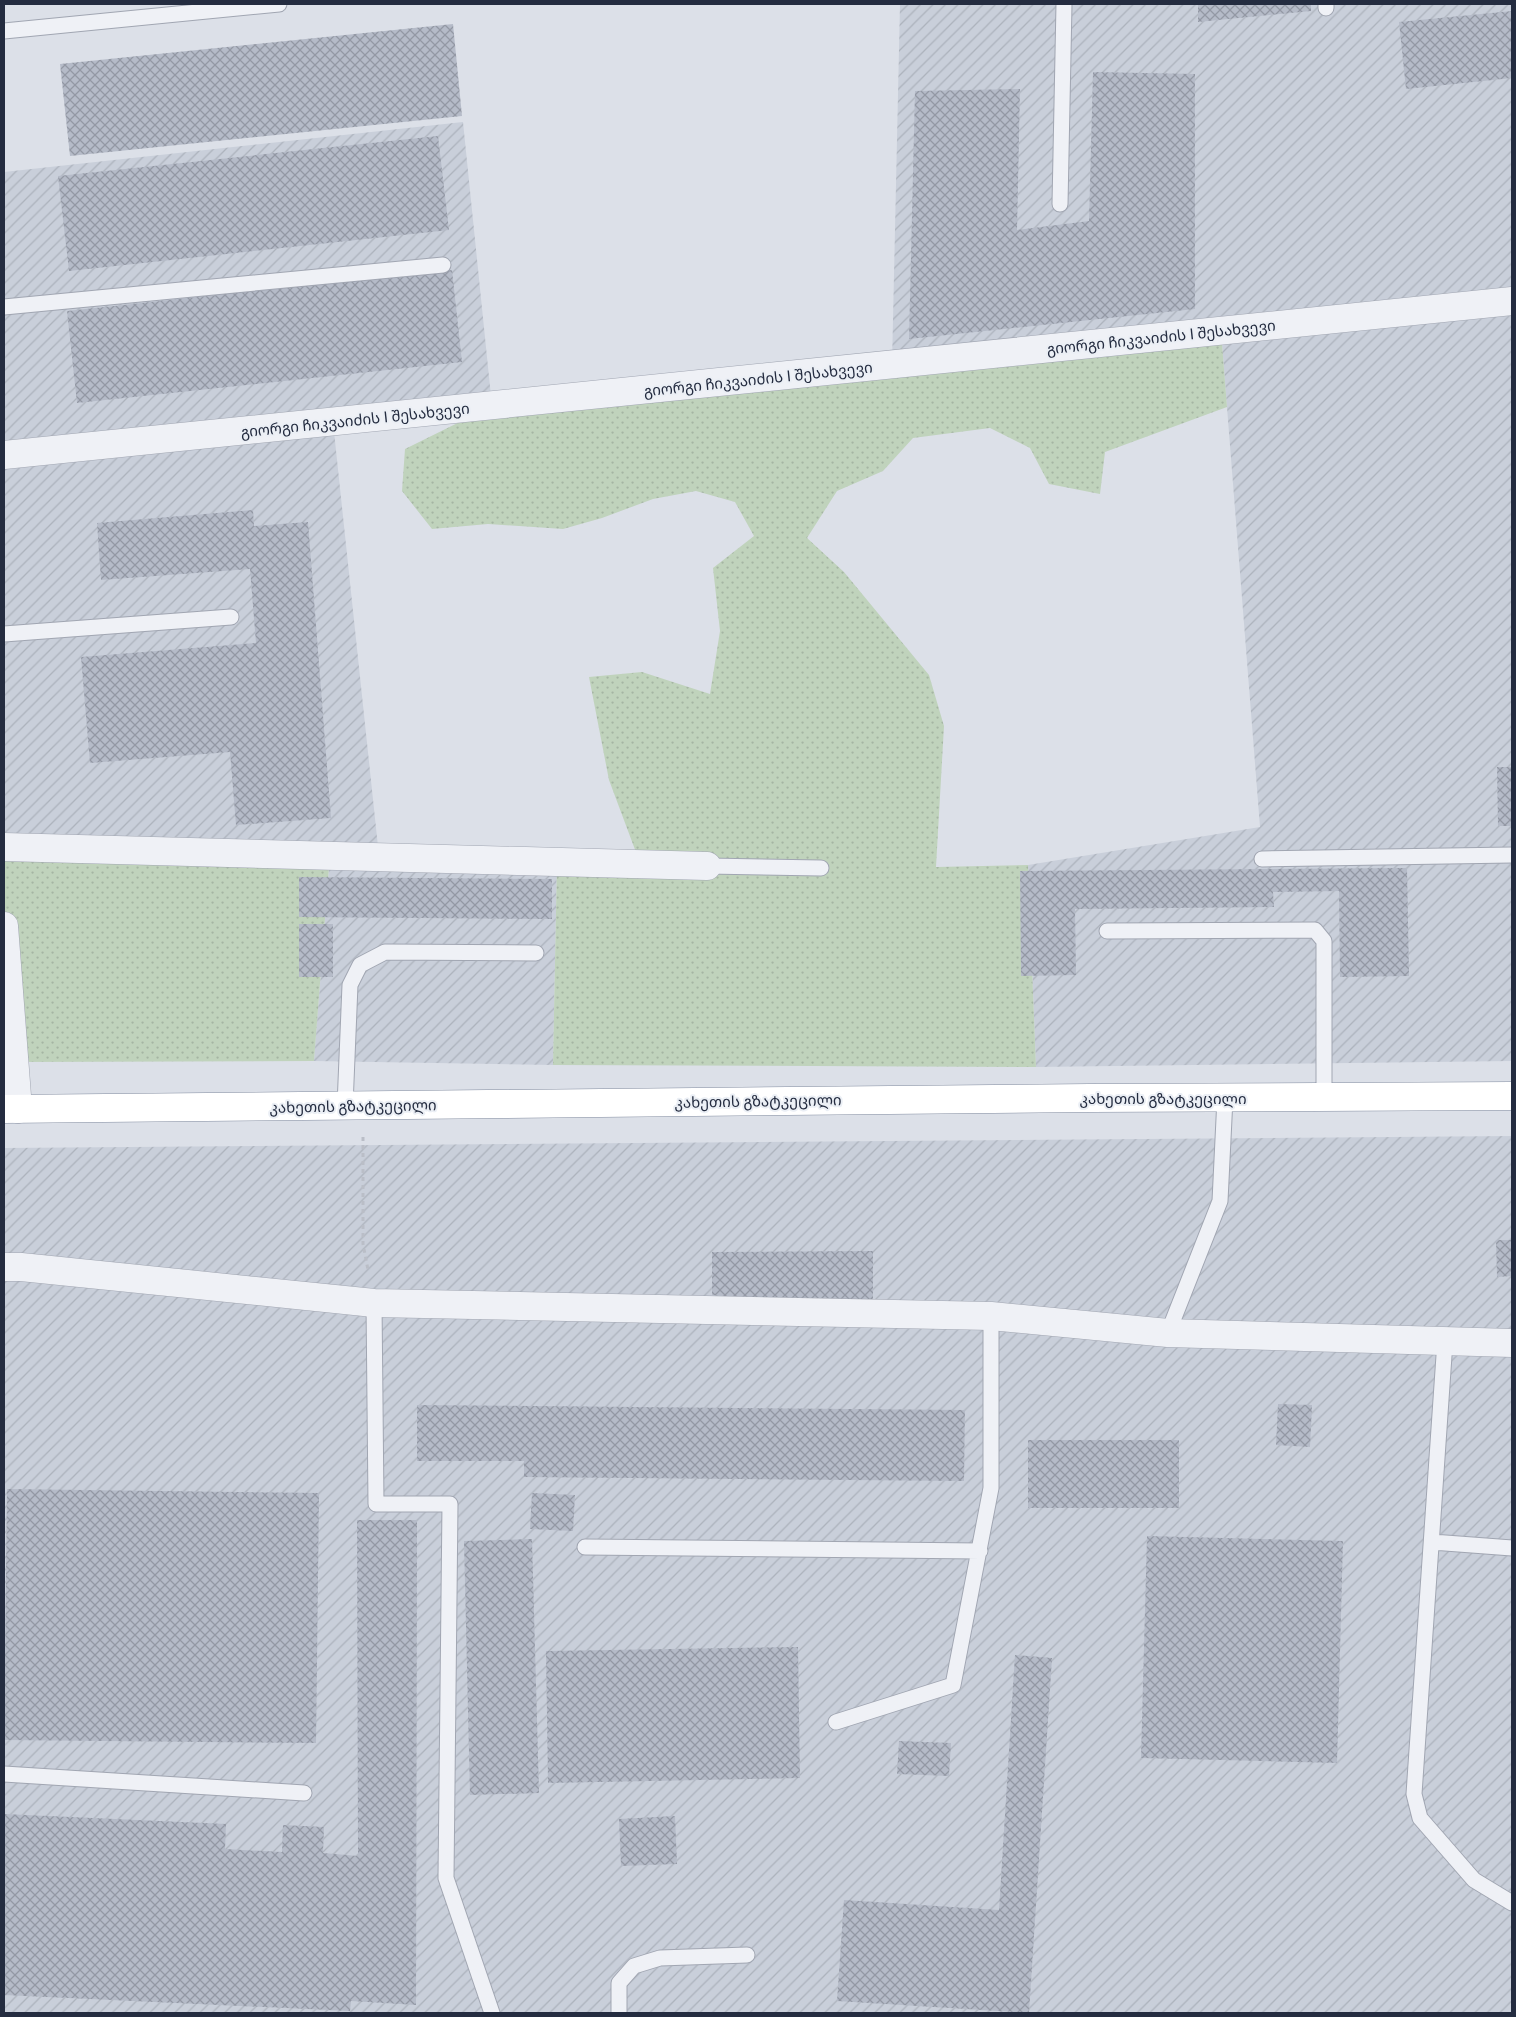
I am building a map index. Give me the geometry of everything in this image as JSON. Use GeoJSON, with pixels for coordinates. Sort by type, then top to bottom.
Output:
{"type":"FeatureCollection","features":[{"type":"Feature","properties":{"kind":"highway","name":"კახეთის გზატკეცილი"},"geometry":{"type":"LineString","coordinates":[[11,1109],[1512,1096]]}},
{"type":"Feature","properties":{"kind":"street","name":"გიორგი ჩიკვაიძის I შესახვევი"},"geometry":{"type":"LineString","coordinates":[[4,455],[1512,301]]}},
{"type":"Feature","properties":{"kind":"street"},"geometry":{"type":"LineString","coordinates":[[4,847],[707,866]]}},
{"type":"Feature","properties":{"kind":"street"},"geometry":{"type":"LineString","coordinates":[[4,926],[11,1109]]}},
{"type":"Feature","properties":{"kind":"street"},"geometry":{"type":"LineString","coordinates":[[4,1267],[22,1267],[374,1303],[990,1316],[1168,1333],[1512,1344]]}},
{"type":"Feature","properties":{"kind":"lane"},"geometry":{"type":"LineString","coordinates":[[4,31],[279,4]]}},
{"type":"Feature","properties":{"kind":"lane"},"geometry":{"type":"LineString","coordinates":[[1060,204],[1064,4]]}},
{"type":"Feature","properties":{"kind":"lane"},"geometry":{"type":"LineString","coordinates":[[4,307],[443,265]]}},
{"type":"Feature","properties":{"kind":"lane"},"geometry":{"type":"LineString","coordinates":[[4,634],[231,617]]}},
{"type":"Feature","properties":{"kind":"lane"},"geometry":{"type":"LineString","coordinates":[[1262,859],[1512,855]]}},
{"type":"Feature","properties":{"kind":"lane"},"geometry":{"type":"LineString","coordinates":[[707,866],[821,868]]}},
{"type":"Feature","properties":{"kind":"lane"},"geometry":{"type":"LineString","coordinates":[[1106,931],[1315,930],[1324,941],[1324,1098]]}},
{"type":"Feature","properties":{"kind":"lane"},"geometry":{"type":"LineString","coordinates":[[354,1106],[350,985],[360,965],[385,952],[536,953]]}},
{"type":"Feature","properties":{"kind":"lane"},"geometry":{"type":"LineString","coordinates":[[1168,1333],[1220,1201],[1225,1098]]}},
{"type":"Feature","properties":{"kind":"lane"},"geometry":{"type":"LineString","coordinates":[[374,1303],[376,1504],[450,1504],[446,1878],[492,2013]]}},
{"type":"Feature","properties":{"kind":"lane"},"geometry":{"type":"LineString","coordinates":[[836,1722],[953,1685],[991,1488],[990,1316]]}},
{"type":"Feature","properties":{"kind":"lane"},"geometry":{"type":"LineString","coordinates":[[1445,1341],[1414,1794],[1420,1818],[1474,1880],[1512,1903]]}},
{"type":"Feature","properties":{"kind":"lane"},"geometry":{"type":"LineString","coordinates":[[1432,1542],[1512,1548]]}},
{"type":"Feature","properties":{"kind":"lane"},"geometry":{"type":"LineString","coordinates":[[585,1547],[980,1551]]}},
{"type":"Feature","properties":{"kind":"lane"},"geometry":{"type":"LineString","coordinates":[[4,1774],[304,1793]]}},
{"type":"Feature","properties":{"kind":"lane"},"geometry":{"type":"LineString","coordinates":[[619,2013],[618,1983],[634,1966],[660,1958],[747,1955]]}},
{"type":"Feature","properties":{"kind":"path"},"geometry":{"type":"LineString","coordinates":[[354,1106],[363,1244],[374,1303]]}},
{"type":"Feature","properties":{"kind":"shaded area"},"geometry":{"type":"Polygon","coordinates":[[[900,4],[1512,4],[1512,1061],[1036,1067],[1028,865],[1260,827],[1221,331],[892,365],[900,4]]]}},
{"type":"Feature","properties":{"kind":"shaded area"},"geometry":{"type":"Polygon","coordinates":[[[463,122],[492,406],[333,422],[379,856],[557,861],[553,1065],[314,1061],[330,855],[4,847],[4,172],[463,122]]]}},
{"type":"Feature","properties":{"kind":"shaded area"},"geometry":{"type":"Polygon","coordinates":[[[1512,1136],[1512,2013],[4,2013],[4,1148],[1512,1136]]]}},
{"type":"Feature","properties":{"kind":"green space"},"geometry":{"type":"Polygon","coordinates":[[[1221,331],[1227,407],[1105,452],[1100,494],[1049,484],[1030,448],[990,428],[913,438],[883,471],[837,491],[807,538],[844,572],[929,675],[944,726],[936,867],[1028,865],[1036,1067],[553,1065],[557,861],[640,863],[609,780],[589,677],[642,672],[710,694],[720,631],[713,568],[754,536],[735,502],[696,491],[653,499],[602,518],[563,529],[488,524],[432,529],[402,491],[405,449],[492,406],[1221,331]]]}},
{"type":"Feature","properties":{"kind":"green space"},"geometry":{"type":"Polygon","coordinates":[[[4,847],[330,854],[314,1061],[14,1062],[4,926],[4,847]]]}},
{"type":"Feature","properties":{"kind":"building"},"geometry":{"type":"Polygon","coordinates":[[[1198,4],[1311,4],[1311,11],[1198,22],[1198,4]]]}},
{"type":"Feature","properties":{"kind":"building"},"geometry":{"type":"Polygon","coordinates":[[[1512,11],[1512,78],[1406,89],[1399,22],[1512,11]]]}},
{"type":"Feature","properties":{"kind":"building"},"geometry":{"type":"Polygon","coordinates":[[[453,24],[462,116],[70,156],[60,64],[453,24]]]}},
{"type":"Feature","properties":{"kind":"building"},"geometry":{"type":"Polygon","coordinates":[[[1093,72],[1195,74],[1195,309],[909,339],[915,91],[1020,89],[1017,230],[1089,221],[1093,72]]]}},
{"type":"Feature","properties":{"kind":"building"},"geometry":{"type":"Polygon","coordinates":[[[438,136],[449,230],[69,271],[58,176],[438,136]]]}},
{"type":"Feature","properties":{"kind":"building"},"geometry":{"type":"Polygon","coordinates":[[[452,270],[462,362],[77,403],[67,311],[452,270]]]}},
{"type":"Feature","properties":{"kind":"building"},"geometry":{"type":"Polygon","coordinates":[[[253,510],[254,526],[308,522],[331,818],[236,825],[230,752],[90,763],[81,657],[256,643],[250,569],[101,580],[97,523],[253,510]]]}},
{"type":"Feature","properties":{"kind":"building"},"geometry":{"type":"Polygon","coordinates":[[[1497,767],[1512,767],[1512,826],[1498,826],[1497,767]]]}},
{"type":"Feature","properties":{"kind":"building"},"geometry":{"type":"Polygon","coordinates":[[[1407,868],[1409,976],[1340,977],[1339,891],[1273,892],[1274,907],[1075,909],[1076,975],[1021,976],[1020,871],[1407,868]]]}},
{"type":"Feature","properties":{"kind":"building"},"geometry":{"type":"Polygon","coordinates":[[[299,877],[552,879],[552,919],[299,917],[299,877]]]}},
{"type":"Feature","properties":{"kind":"building"},"geometry":{"type":"Polygon","coordinates":[[[299,924],[333,924],[333,977],[299,977],[299,924]]]}},
{"type":"Feature","properties":{"kind":"building"},"geometry":{"type":"Polygon","coordinates":[[[1496,1240],[1512,1240],[1512,1276],[1497,1277],[1496,1240]]]}},
{"type":"Feature","properties":{"kind":"building"},"geometry":{"type":"Polygon","coordinates":[[[873,1251],[873,1309],[712,1295],[712,1252],[873,1251]]]}},
{"type":"Feature","properties":{"kind":"building"},"geometry":{"type":"Polygon","coordinates":[[[1278,1404],[1312,1405],[1310,1447],[1276,1445],[1278,1404]]]}},
{"type":"Feature","properties":{"kind":"building"},"geometry":{"type":"Polygon","coordinates":[[[417,1405],[965,1410],[964,1481],[524,1477],[524,1461],[417,1461],[417,1405]]]}},
{"type":"Feature","properties":{"kind":"building"},"geometry":{"type":"Polygon","coordinates":[[[1028,1440],[1179,1440],[1179,1508],[1028,1508],[1028,1440]]]}},
{"type":"Feature","properties":{"kind":"building"},"geometry":{"type":"Polygon","coordinates":[[[7,1489],[319,1493],[316,1743],[4,1740],[7,1489]]]}},
{"type":"Feature","properties":{"kind":"building"},"geometry":{"type":"Polygon","coordinates":[[[532,1493],[575,1495],[573,1531],[530,1529],[532,1493]]]}},
{"type":"Feature","properties":{"kind":"building"},"geometry":{"type":"Polygon","coordinates":[[[357,1520],[417,1520],[416,2005],[351,2001],[350,2011],[4,1995],[4,1814],[226,1824],[225,1849],[282,1852],[283,1825],[324,1827],[323,1853],[358,1856],[357,1520]]]}},
{"type":"Feature","properties":{"kind":"building"},"geometry":{"type":"Polygon","coordinates":[[[1147,1536],[1343,1541],[1337,1763],[1141,1758],[1147,1536]]]}},
{"type":"Feature","properties":{"kind":"building"},"geometry":{"type":"Polygon","coordinates":[[[532,1539],[539,1793],[470,1795],[464,1541],[532,1539]]]}},
{"type":"Feature","properties":{"kind":"building"},"geometry":{"type":"Polygon","coordinates":[[[798,1647],[800,1778],[548,1783],[546,1651],[798,1647]]]}},
{"type":"Feature","properties":{"kind":"building"},"geometry":{"type":"Polygon","coordinates":[[[1015,1655],[1052,1658],[1029,2013],[837,2001],[844,1900],[999,1910],[1015,1655]]]}},
{"type":"Feature","properties":{"kind":"building"},"geometry":{"type":"Polygon","coordinates":[[[899,1741],[951,1743],[949,1776],[897,1774],[899,1741]]]}},
{"type":"Feature","properties":{"kind":"building"},"geometry":{"type":"Polygon","coordinates":[[[675,1816],[677,1864],[621,1866],[619,1819],[675,1816]]]}}]}
